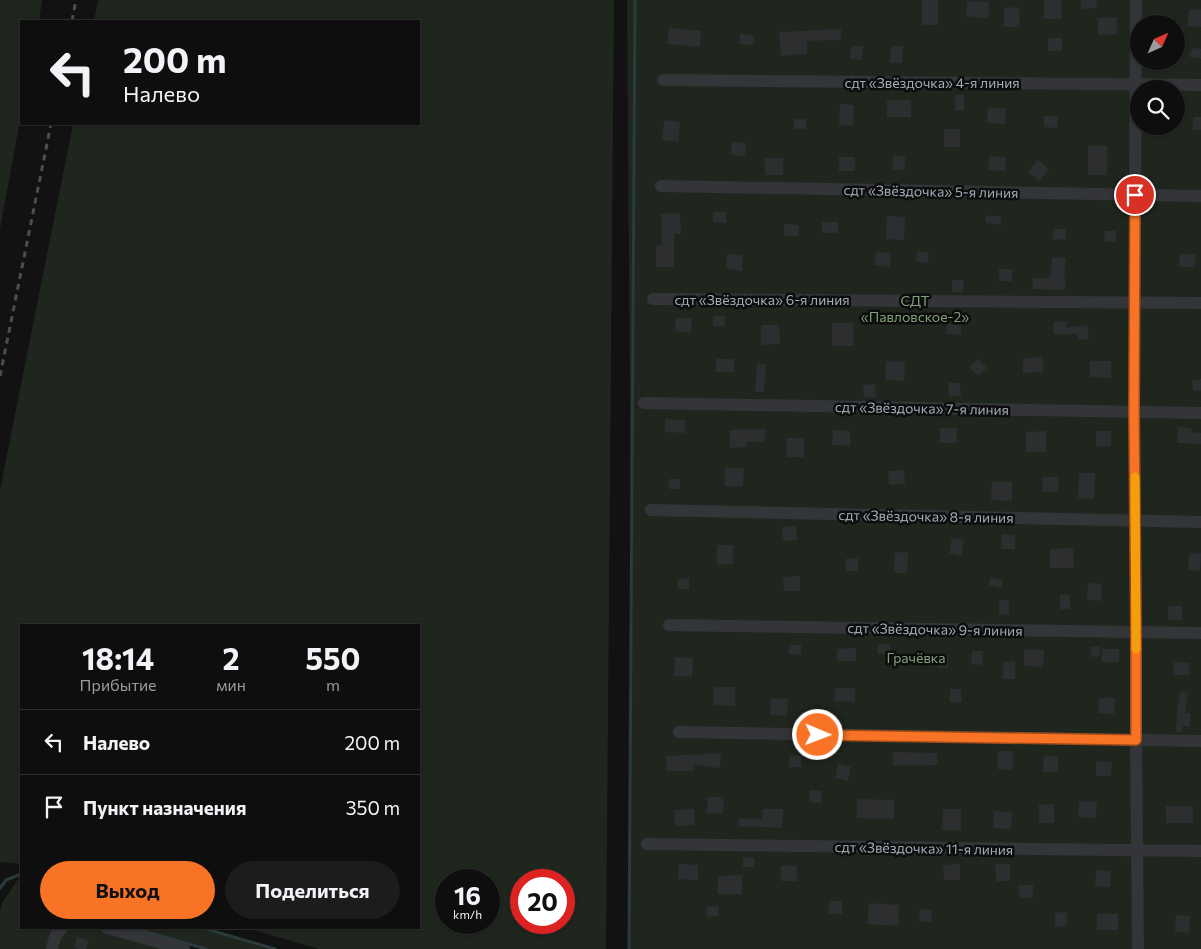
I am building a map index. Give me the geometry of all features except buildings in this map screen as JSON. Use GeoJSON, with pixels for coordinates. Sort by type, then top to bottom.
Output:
{"type":"FeatureCollection","features":[{"type":"Feature","properties":{"kind":"street"},"geometry":{"type":"LineString","coordinates":[[1135,80],[1136,0]]}},
{"type":"Feature","properties":{"kind":"street","name":"сдт «Звёздочка» 4-я линия"},"geometry":{"type":"LineString","coordinates":[[663,80],[1130,83]]}},
{"type":"Feature","properties":{"kind":"street","name":"сдт «Звёздочка» 4-я линия"},"geometry":{"type":"LineString","coordinates":[[1185,85],[1201,85]]}},
{"type":"Feature","properties":{"kind":"street"},"geometry":{"type":"LineString","coordinates":[[1135,135],[1134,412],[1138,949]]}},
{"type":"Feature","properties":{"kind":"street","name":"сдт «Звёздочка» 5-я линия"},"geometry":{"type":"LineString","coordinates":[[661,186],[1201,196]]}},
{"type":"Feature","properties":{"kind":"street","name":"сдт «Звёздочка» 6-я линия"},"geometry":{"type":"LineString","coordinates":[[653,299],[1201,303]]}},
{"type":"Feature","properties":{"kind":"street","name":"сдт «Звёздочка» 7-я линия"},"geometry":{"type":"LineString","coordinates":[[644,403],[1201,413]]}},
{"type":"Feature","properties":{"kind":"street","name":"сдт «Звёздочка» 8-я линия"},"geometry":{"type":"LineString","coordinates":[[651,510],[1201,522]]}},
{"type":"Feature","properties":{"kind":"street","name":"сдт «Звёздочка» 9-я линия"},"geometry":{"type":"LineString","coordinates":[[669,624],[1201,633]]}},
{"type":"Feature","properties":{"kind":"street"},"geometry":{"type":"LineString","coordinates":[[679,732],[1201,741]]}},
{"type":"Feature","properties":{"kind":"street","name":"сдт «Звёздочка» 11-я линия"},"geometry":{"type":"LineString","coordinates":[[647,844],[1201,852]]}},
{"type":"Feature","properties":{"kind":"street"},"geometry":{"type":"LineString","coordinates":[[52,949],[55,936],[61,929]]}},
{"type":"Feature","properties":{"kind":"street"},"geometry":{"type":"LineString","coordinates":[[110,929],[151,944],[184,949]]}},
{"type":"Feature","properties":{"kind":"green space"},"geometry":{"type":"Polygon","coordinates":[[[0,0],[42,0],[39,20],[20,20],[20,120],[0,229],[0,0]]]}},
{"type":"Feature","properties":{"kind":"green space"},"geometry":{"type":"Polygon","coordinates":[[[98,0],[614,0],[606,949],[319,949],[249,929],[420,929],[420,624],[20,624],[20,864],[0,862],[0,490],[73,125],[420,125],[420,20],[94,20],[98,0]]]}},
{"type":"Feature","properties":{"kind":"green space","name":"Грачёвка"},"geometry":{"type":"Polygon","coordinates":[[[627,0],[1201,0],[1201,949],[629,949],[631,554],[627,0]]]}},
{"type":"Feature","properties":{"kind":"green space"},"geometry":{"type":"Polygon","coordinates":[[[20,876],[20,929],[118,929],[187,949],[0,949],[0,912],[2,903],[20,876]]]}},
{"type":"Feature","properties":{"kind":"green space"},"geometry":{"type":"Polygon","coordinates":[[[136,929],[206,929],[275,949],[206,949],[136,929]]]}},
{"type":"Feature","properties":{"kind":"waterway"},"geometry":{"type":"LineString","coordinates":[[629,949],[635,0]]}},
{"type":"Feature","properties":{"kind":"waterway"},"geometry":{"type":"LineString","coordinates":[[0,888],[6,880],[20,874]]}},
{"type":"Feature","properties":{"kind":"waterway"},"geometry":{"type":"LineString","coordinates":[[136,929],[206,949]]}},
{"type":"Feature","properties":{"kind":"waterway"},"geometry":{"type":"LineString","coordinates":[[206,929],[275,949]]}},
{"type":"Feature","properties":{"kind":"railway"},"geometry":{"type":"LineString","coordinates":[[72,20],[76,0]]}},
{"type":"Feature","properties":{"kind":"railway"},"geometry":{"type":"LineString","coordinates":[[0,376],[51,125]]}},
{"type":"Feature","properties":{"kind":"slow traffic"},"geometry":{"type":"LineString","coordinates":[[1135,477],[1136,649]]}},
{"type":"Feature","properties":{"kind":"route"},"geometry":{"type":"LineString","coordinates":[[818,735],[1136,740],[1135,195]]}},
{"type":"Feature","properties":{"kind":"park label","name":"СДТ «Павловское-2»"},"geometry":{"type":"Point","coordinates":[915,308]}}]}
